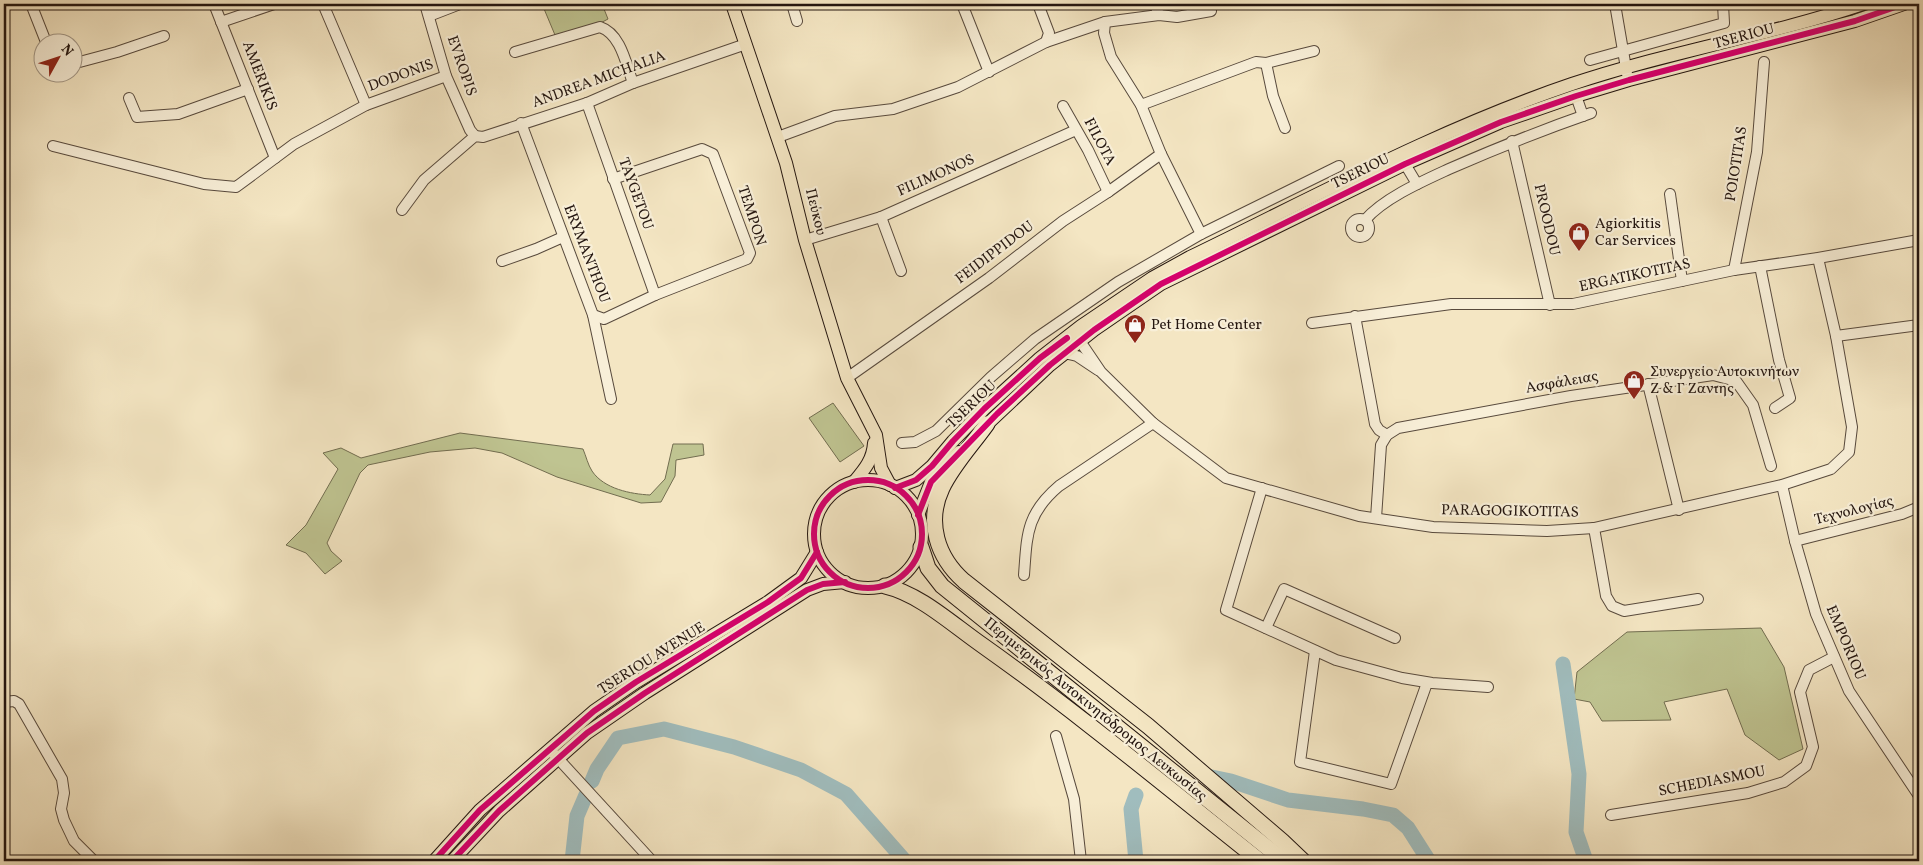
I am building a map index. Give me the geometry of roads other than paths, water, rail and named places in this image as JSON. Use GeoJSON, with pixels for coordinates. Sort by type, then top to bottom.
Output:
{"type":"FeatureCollection","features":[{"type":"Feature","properties":{"kind":"highway"},"geometry":{"type":"LineString","coordinates":[[987,424],[946,481],[938,503],[935,518],[936,534],[948,564],[964,581],[1148,726],[1303,861]]}},
{"type":"Feature","properties":{"kind":"highway","name":"Περιμετρικός Αυτοκινητόδρομος Λευκωσίας"},"geometry":{"type":"LineString","coordinates":[[921,547],[928,568],[942,586],[1284,861]]}},
{"type":"Feature","properties":{"kind":"highway","name":"Περιμετρικός Αυτοκινητόδρομος Λευκωσίας"},"geometry":{"type":"LineString","coordinates":[[886,586],[899,589],[921,602],[1042,688],[1260,861]]}},
{"type":"Feature","properties":{"kind":"main road","name":"Πεύκου"},"geometry":{"type":"LineString","coordinates":[[732,4],[786,163],[805,240],[847,378],[872,427],[878,442],[881,468],[893,487]]}},
{"type":"Feature","properties":{"kind":"main road","name":"TSERIOU"},"geometry":{"type":"LineString","coordinates":[[893,487],[911,482],[921,475],[984,409],[1040,358],[1080,326],[1152,278],[1190,258],[1445,133],[1524,101],[1626,67],[1843,7],[1863,4]]}},
{"type":"Feature","properties":{"kind":"main road","name":"TSERIOU"},"geometry":{"type":"LineString","coordinates":[[918,515],[931,482],[1030,383],[1094,330],[1161,284],[1405,164],[1501,122],[1629,80],[1855,21],[1904,4]]}},
{"type":"Feature","properties":{"kind":"main road","name":"Πεύκου"},"geometry":{"type":"LineString","coordinates":[[854,482],[871,459],[874,448],[872,427]]}},
{"type":"Feature","properties":{"kind":"main road"},"geometry":{"type":"LineString","coordinates":[[872,480],[893,487],[906,495],[918,515],[922,529],[921,547],[913,564],[900,578],[886,586],[869,588],[852,586],[837,578],[825,567],[817,552],[814,535],[816,519],[824,504],[837,490],[854,482],[872,480]]}},
{"type":"Feature","properties":{"kind":"main road","name":"TSERIOU AVENUE"},"geometry":{"type":"LineString","coordinates":[[434,861],[485,805],[594,710],[768,602],[801,578],[817,552]]}},
{"type":"Feature","properties":{"kind":"main road","name":"TSERIOU AVENUE"},"geometry":{"type":"LineString","coordinates":[[452,861],[499,811],[587,733],[644,693],[807,590],[824,584],[845,582]]}},
{"type":"Feature","properties":{"kind":"street"},"geometry":{"type":"LineString","coordinates":[[31,4],[42,32]]}},
{"type":"Feature","properties":{"kind":"street","name":"AMERIKIS"},"geometry":{"type":"LineString","coordinates":[[214,4],[275,158]]}},
{"type":"Feature","properties":{"kind":"street"},"geometry":{"type":"LineString","coordinates":[[221,22],[274,4]]}},
{"type":"Feature","properties":{"kind":"street"},"geometry":{"type":"LineString","coordinates":[[323,4],[366,105]]}},
{"type":"Feature","properties":{"kind":"street","name":"EVROPIS"},"geometry":{"type":"LineString","coordinates":[[425,4],[446,76],[470,130],[475,136]]}},
{"type":"Feature","properties":{"kind":"street"},"geometry":{"type":"LineString","coordinates":[[429,16],[460,4]]}},
{"type":"Feature","properties":{"kind":"street"},"geometry":{"type":"LineString","coordinates":[[792,4],[797,21]]}},
{"type":"Feature","properties":{"kind":"street"},"geometry":{"type":"LineString","coordinates":[[962,4],[989,72]]}},
{"type":"Feature","properties":{"kind":"street"},"geometry":{"type":"LineString","coordinates":[[1038,4],[1050,33],[1046,42]]}},
{"type":"Feature","properties":{"kind":"street"},"geometry":{"type":"LineString","coordinates":[[1155,4],[1159,15]]}},
{"type":"Feature","properties":{"kind":"street"},"geometry":{"type":"LineString","coordinates":[[1615,4],[1629,80]]}},
{"type":"Feature","properties":{"kind":"street"},"geometry":{"type":"LineString","coordinates":[[1723,4],[1724,41]]}},
{"type":"Feature","properties":{"kind":"street"},"geometry":{"type":"LineString","coordinates":[[778,137],[835,116],[893,109],[958,87],[1046,42],[1104,22],[1159,15],[1177,17],[1211,11]]}},
{"type":"Feature","properties":{"kind":"street"},"geometry":{"type":"LineString","coordinates":[[1104,22],[1104,33],[1111,56],[1141,105],[1162,154],[1201,234]]}},
{"type":"Feature","properties":{"kind":"street"},"geometry":{"type":"LineString","coordinates":[[1590,60],[1724,23]]}},
{"type":"Feature","properties":{"kind":"street"},"geometry":{"type":"LineString","coordinates":[[515,52],[600,27],[609,30],[616,37],[633,83]]}},
{"type":"Feature","properties":{"kind":"street"},"geometry":{"type":"LineString","coordinates":[[82,61],[164,36]]}},
{"type":"Feature","properties":{"kind":"street","name":"ANDREA MICHALIA"},"geometry":{"type":"LineString","coordinates":[[475,136],[483,137],[587,103],[633,83],[746,44]]}},
{"type":"Feature","properties":{"kind":"street"},"geometry":{"type":"LineString","coordinates":[[1141,105],[1256,62],[1266,63],[1314,51]]}},
{"type":"Feature","properties":{"kind":"street","name":"POIOTITAS"},"geometry":{"type":"LineString","coordinates":[[1734,270],[1757,152],[1764,62]]}},
{"type":"Feature","properties":{"kind":"street"},"geometry":{"type":"LineString","coordinates":[[1266,63],[1284,128]]}},
{"type":"Feature","properties":{"kind":"street","name":"DODONIS"},"geometry":{"type":"LineString","coordinates":[[53,146],[204,184],[236,187],[294,144],[366,105],[446,76]]}},
{"type":"Feature","properties":{"kind":"street"},"geometry":{"type":"LineString","coordinates":[[129,98],[137,117],[178,114],[248,88]]}},
{"type":"Feature","properties":{"kind":"street"},"geometry":{"type":"LineString","coordinates":[[1365,220],[1375,210],[1417,184],[1512,141],[1587,114],[1576,96]]}},
{"type":"Feature","properties":{"kind":"street","name":"TAYGETOU"},"geometry":{"type":"LineString","coordinates":[[587,103],[655,295]]}},
{"type":"Feature","properties":{"kind":"street","name":"FILOTA"},"geometry":{"type":"LineString","coordinates":[[1063,106],[1108,192]]}},
{"type":"Feature","properties":{"kind":"street","name":"ERYMANTHOU"},"geometry":{"type":"LineString","coordinates":[[521,124],[593,315],[611,399]]}},
{"type":"Feature","properties":{"kind":"street","name":"FILIMONOS"},"geometry":{"type":"LineString","coordinates":[[805,240],[881,217],[1076,130]]}},
{"type":"Feature","properties":{"kind":"street"},"geometry":{"type":"LineString","coordinates":[[402,210],[424,180],[475,136]]}},
{"type":"Feature","properties":{"kind":"street","name":"PROODOU"},"geometry":{"type":"LineString","coordinates":[[1512,141],[1550,306]]}},
{"type":"Feature","properties":{"kind":"street","name":"TEMPON"},"geometry":{"type":"LineString","coordinates":[[593,315],[604,319],[655,295],[747,259],[750,253],[713,154],[702,149],[613,179]]}},
{"type":"Feature","properties":{"kind":"street","name":"FEIDIPPIDOU"},"geometry":{"type":"LineString","coordinates":[[847,378],[989,278],[1063,221],[1162,154]]}},
{"type":"Feature","properties":{"kind":"street"},"geometry":{"type":"LineString","coordinates":[[1405,164],[1417,184]]}},
{"type":"Feature","properties":{"kind":"street"},"geometry":{"type":"LineString","coordinates":[[902,443],[915,442],[936,431],[991,377],[1035,339],[1118,282],[1201,234],[1339,166]]}},
{"type":"Feature","properties":{"kind":"street"},"geometry":{"type":"LineString","coordinates":[[1670,194],[1682,281]]}},
{"type":"Feature","properties":{"kind":"street"},"geometry":{"type":"LineString","coordinates":[[881,217],[902,271]]}},
{"type":"Feature","properties":{"kind":"street"},"geometry":{"type":"LineString","coordinates":[[502,261],[563,237]]}},
{"type":"Feature","properties":{"kind":"street","name":"ERGATIKOTITAS"},"geometry":{"type":"LineString","coordinates":[[1312,323],[1451,304],[1550,306],[1573,304],[1734,270],[1818,258],[1919,240]]}},
{"type":"Feature","properties":{"kind":"street","name":"PARAGOGIKOTITAS"},"geometry":{"type":"LineString","coordinates":[[1080,341],[1101,372],[1154,423],[1226,478],[1359,516],[1433,526],[1547,531],[1594,528],[1782,485],[1831,469],[1849,452],[1852,427],[1836,336],[1818,258]]}},
{"type":"Feature","properties":{"kind":"street"},"geometry":{"type":"LineString","coordinates":[[1760,266],[1779,360],[1790,398],[1775,408]]}},
{"type":"Feature","properties":{"kind":"street"},"geometry":{"type":"LineString","coordinates":[[1355,316],[1375,424],[1379,430],[1387,435],[1381,445],[1376,518]]}},
{"type":"Feature","properties":{"kind":"street"},"geometry":{"type":"LineString","coordinates":[[1836,336],[1919,324]]}},
{"type":"Feature","properties":{"kind":"street"},"geometry":{"type":"LineString","coordinates":[[1064,353],[1077,356],[1101,372]]}},
{"type":"Feature","properties":{"kind":"street","name":"Ασφάλειας"},"geometry":{"type":"LineString","coordinates":[[1387,435],[1398,428],[1571,396],[1713,375],[1736,381],[1753,405],[1771,466]]}},
{"type":"Feature","properties":{"kind":"street"},"geometry":{"type":"LineString","coordinates":[[1648,384],[1679,510]]}},
{"type":"Feature","properties":{"kind":"street"},"geometry":{"type":"LineString","coordinates":[[1024,575],[1028,534],[1035,512],[1047,496],[1154,423]]}},
{"type":"Feature","properties":{"kind":"street","name":"EMPORIOU"},"geometry":{"type":"LineString","coordinates":[[1782,485],[1795,541],[1816,614],[1834,658],[1849,691],[1919,796]]}},
{"type":"Feature","properties":{"kind":"street"},"geometry":{"type":"LineString","coordinates":[[1262,488],[1226,610],[1336,660],[1427,683],[1488,687]]}},
{"type":"Feature","properties":{"kind":"street","name":"Τεχνολογίας"},"geometry":{"type":"LineString","coordinates":[[1795,541],[1902,514],[1919,506]]}},
{"type":"Feature","properties":{"kind":"street"},"geometry":{"type":"LineString","coordinates":[[1594,528],[1606,596],[1612,606],[1624,611],[1698,599]]}},
{"type":"Feature","properties":{"kind":"street"},"geometry":{"type":"LineString","coordinates":[[1266,628],[1284,589],[1395,638]]}},
{"type":"Feature","properties":{"kind":"street"},"geometry":{"type":"LineString","coordinates":[[1315,651],[1300,762],[1391,784],[1427,683]]}},
{"type":"Feature","properties":{"kind":"street","name":"SCHEDIASMOU"},"geometry":{"type":"LineString","coordinates":[[1611,815],[1748,793],[1784,782],[1806,766],[1813,747],[1800,692],[1808,670],[1834,658]]}},
{"type":"Feature","properties":{"kind":"street"},"geometry":{"type":"LineString","coordinates":[[4,702],[14,701],[19,704],[62,779],[64,820],[74,841],[94,861]]}},
{"type":"Feature","properties":{"kind":"street"},"geometry":{"type":"LineString","coordinates":[[1056,736],[1074,799],[1081,861]]}},
{"type":"Feature","properties":{"kind":"street"},"geometry":{"type":"LineString","coordinates":[[548,749],[652,861]]}},
{"type":"Feature","properties":{"kind":"waterway"},"geometry":{"type":"LineString","coordinates":[[1563,664],[1579,774],[1576,832],[1586,861]]}},
{"type":"Feature","properties":{"kind":"waterway"},"geometry":{"type":"LineString","coordinates":[[592,781],[597,769],[618,738],[664,729],[734,747],[801,770],[846,794],[905,861]]}},
{"type":"Feature","properties":{"kind":"waterway"},"geometry":{"type":"LineString","coordinates":[[1207,776],[1231,781],[1288,800],[1363,809],[1393,815],[1408,828],[1429,861]]}},
{"type":"Feature","properties":{"kind":"waterway"},"geometry":{"type":"LineString","coordinates":[[572,861],[577,816],[586,795]]}},
{"type":"Feature","properties":{"kind":"waterway"},"geometry":{"type":"LineString","coordinates":[[1136,795],[1131,809],[1136,861]]}},
{"type":"Feature","properties":{"kind":"place","name":"Agiorkitis Car Services"},"geometry":{"type":"Point","coordinates":[1579,252]}},
{"type":"Feature","properties":{"kind":"place","name":"Pet Home Center"},"geometry":{"type":"Point","coordinates":[1135,344]}},
{"type":"Feature","properties":{"kind":"place","name":"Συνεργείο Αυτοκινήτων Ζ & Γ Ζαντης"},"geometry":{"type":"Point","coordinates":[1634,400]}}]}
